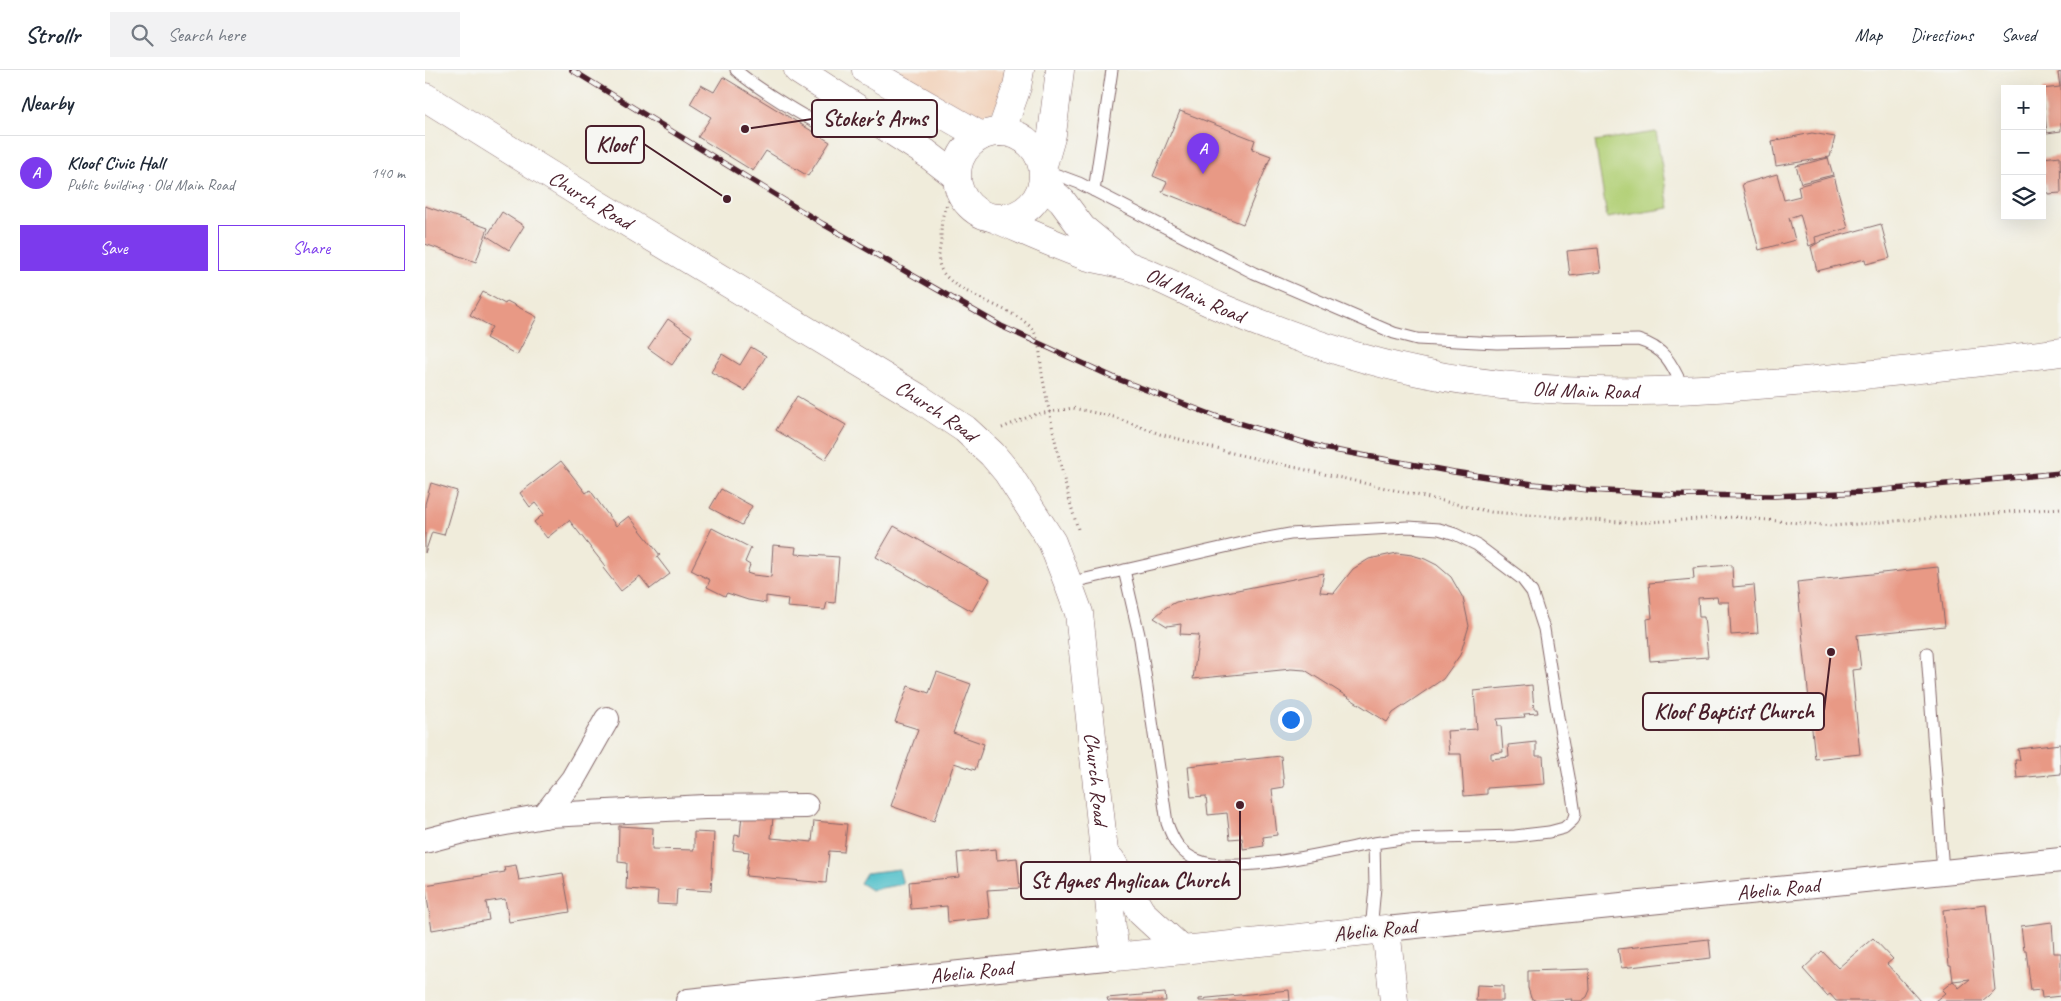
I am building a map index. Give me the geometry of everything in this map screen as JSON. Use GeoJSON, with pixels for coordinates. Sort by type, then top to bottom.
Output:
{"type":"FeatureCollection","features":[{"type":"Feature","properties":{"kind":"main road"},"geometry":{"type":"LineString","coordinates":[[797,70],[943,164],[957,182],[963,200],[971,209],[994,218],[1013,216],[1029,208],[1043,173],[1052,134],[1060,70]]}},
{"type":"Feature","properties":{"kind":"main road"},"geometry":{"type":"LineString","coordinates":[[866,70],[991,134],[1023,138],[1032,146],[1043,173]]}},
{"type":"Feature","properties":{"kind":"main road"},"geometry":{"type":"LineString","coordinates":[[957,182],[958,164],[962,153],[971,143],[991,134],[1017,87],[1021,70]]}},
{"type":"Feature","properties":{"kind":"main road","name":"Church Road"},"geometry":{"type":"LineString","coordinates":[[425,97],[587,198],[917,397],[978,438],[1007,472],[1052,542],[1079,613],[1105,847],[1115,957]]}},
{"type":"Feature","properties":{"kind":"main road","name":"Old Main Road"},"geometry":{"type":"LineString","coordinates":[[1043,173],[1082,228],[1129,266]]}},
{"type":"Feature","properties":{"kind":"main road","name":"Old Main Road"},"geometry":{"type":"LineString","coordinates":[[994,218],[1087,256],[1129,266],[1287,334],[1331,349],[1417,372],[1459,380],[1539,389],[1628,392],[1684,391],[1784,384],[2061,352]]}},
{"type":"Feature","properties":{"kind":"main road"},"geometry":{"type":"LineString","coordinates":[[1105,847],[1117,874],[1141,912],[1181,949]]}},
{"type":"Feature","properties":{"kind":"main road"},"geometry":{"type":"LineString","coordinates":[[1379,930],[1394,1001]]}},
{"type":"Feature","properties":{"kind":"main road","name":"Abelia Road"},"geometry":{"type":"LineString","coordinates":[[1115,957],[1379,930]]}},
{"type":"Feature","properties":{"kind":"street"},"geometry":{"type":"LineString","coordinates":[[544,816],[573,779],[607,719]]}},
{"type":"Feature","properties":{"kind":"street"},"geometry":{"type":"LineString","coordinates":[[425,841],[467,830],[544,816],[705,807],[806,806]]}},
{"type":"Feature","properties":{"kind":"street","name":"Abelia Road"},"geometry":{"type":"LineString","coordinates":[[1379,930],[2061,860]]}},
{"type":"Feature","properties":{"kind":"street","name":"Abelia Road"},"geometry":{"type":"LineString","coordinates":[[688,1001],[1115,957]]}},
{"type":"Feature","properties":{"kind":"lane"},"geometry":{"type":"LineString","coordinates":[[736,70],[791,107],[823,125],[840,129],[885,126]]}},
{"type":"Feature","properties":{"kind":"lane"},"geometry":{"type":"LineString","coordinates":[[1094,191],[1112,70]]}},
{"type":"Feature","properties":{"kind":"lane"},"geometry":{"type":"LineString","coordinates":[[1043,173],[1061,175],[1254,273],[1394,333],[1417,339],[1497,343],[1638,340],[1654,347],[1671,361],[1684,391]]}},
{"type":"Feature","properties":{"kind":"lane"},"geometry":{"type":"LineString","coordinates":[[1069,583],[1124,570],[1251,541],[1289,534],[1408,527],[1439,529],[1455,534],[1477,545],[1522,579],[1533,592],[1544,629],[1557,717],[1575,814],[1573,820],[1564,828],[1524,835],[1402,839],[1281,860],[1222,866],[1197,861],[1179,848],[1167,823],[1140,640],[1124,570]]}},
{"type":"Feature","properties":{"kind":"lane"},"geometry":{"type":"LineString","coordinates":[[1927,653],[1943,872]]}},
{"type":"Feature","properties":{"kind":"lane"},"geometry":{"type":"LineString","coordinates":[[1374,843],[1375,887],[1379,930]]}},
{"type":"Feature","properties":{"kind":"path"},"geometry":{"type":"LineString","coordinates":[[957,182],[941,222],[939,262],[947,276],[961,288],[1012,314],[1032,329],[1037,338],[1050,413],[1068,497],[1079,533]]}},
{"type":"Feature","properties":{"kind":"path"},"geometry":{"type":"LineString","coordinates":[[978,438],[1033,415],[1073,408],[1114,418],[1159,434],[1236,454],[1491,512],[1632,523],[1735,517],[1832,526],[2061,508]]}},
{"type":"Feature","properties":{"kind":"shaded area"},"geometry":{"type":"Polygon","coordinates":[[[883,70],[1013,70],[995,109],[979,121],[883,70]]]}},
{"type":"Feature","properties":{"kind":"green space"},"geometry":{"type":"Polygon","coordinates":[[[1656,132],[1669,208],[1607,218],[1595,141],[1656,132]]]}},
{"type":"Feature","properties":{"kind":"water"},"geometry":{"type":"Polygon","coordinates":[[[899,869],[903,884],[871,890],[860,883],[866,873],[899,869]]]}},
{"type":"Feature","properties":{"kind":"building"},"geometry":{"type":"Polygon","coordinates":[[[2061,72],[2061,131],[2047,133],[2046,89],[2060,87],[2058,73],[2061,72]]]}},
{"type":"Feature","properties":{"kind":"building"},"geometry":{"type":"Polygon","coordinates":[[[723,77],[830,142],[808,176],[766,151],[753,171],[698,137],[711,117],[690,104],[701,85],[714,92],[723,77]]]}},
{"type":"Feature","properties":{"kind":"building"},"geometry":{"type":"Polygon","coordinates":[[[1180,111],[1255,140],[1252,149],[1271,156],[1243,224],[1162,192],[1167,182],[1153,176],[1180,111]]]}},
{"type":"Feature","properties":{"kind":"building"},"geometry":{"type":"Polygon","coordinates":[[[1812,133],[1835,137],[1830,157],[1776,166],[1772,141],[1812,133]]]}},
{"type":"Feature","properties":{"kind":"building"},"geometry":{"type":"Polygon","coordinates":[[[2060,156],[2061,193],[2048,194],[2046,158],[2060,156]]]}},
{"type":"Feature","properties":{"kind":"building"},"geometry":{"type":"Polygon","coordinates":[[[1828,158],[1833,175],[1801,183],[1796,166],[1828,158]]]}},
{"type":"Feature","properties":{"kind":"building"},"geometry":{"type":"Polygon","coordinates":[[[1777,174],[1784,200],[1800,196],[1798,186],[1834,176],[1848,228],[1815,237],[1816,243],[1809,246],[1800,214],[1789,218],[1795,240],[1759,250],[1742,184],[1777,174]]]}},
{"type":"Feature","properties":{"kind":"building"},"geometry":{"type":"Polygon","coordinates":[[[425,206],[488,228],[476,262],[425,244],[425,206]]]}},
{"type":"Feature","properties":{"kind":"building"},"geometry":{"type":"Polygon","coordinates":[[[502,212],[524,226],[509,250],[487,236],[502,212]]]}},
{"type":"Feature","properties":{"kind":"building"},"geometry":{"type":"Polygon","coordinates":[[[1881,224],[1890,258],[1866,264],[1865,259],[1817,271],[1811,247],[1823,240],[1881,224]]]}},
{"type":"Feature","properties":{"kind":"building"},"geometry":{"type":"Polygon","coordinates":[[[1598,248],[1601,272],[1570,276],[1567,251],[1598,248]]]}},
{"type":"Feature","properties":{"kind":"building"},"geometry":{"type":"Polygon","coordinates":[[[483,292],[505,304],[507,301],[537,317],[517,355],[486,338],[492,327],[470,315],[483,292]]]}},
{"type":"Feature","properties":{"kind":"building"},"geometry":{"type":"Polygon","coordinates":[[[668,319],[692,336],[672,365],[648,348],[668,319]]]}},
{"type":"Feature","properties":{"kind":"building"},"geometry":{"type":"Polygon","coordinates":[[[751,347],[766,356],[745,391],[711,372],[722,354],[740,365],[751,347]]]}},
{"type":"Feature","properties":{"kind":"building"},"geometry":{"type":"Polygon","coordinates":[[[797,396],[846,425],[825,460],[776,430],[797,396]]]}},
{"type":"Feature","properties":{"kind":"building"},"geometry":{"type":"Polygon","coordinates":[[[561,461],[586,493],[590,490],[616,526],[629,516],[660,555],[657,557],[670,574],[650,589],[640,576],[621,591],[603,568],[605,566],[569,520],[547,538],[534,522],[544,514],[535,503],[530,507],[520,493],[561,461]]]}},
{"type":"Feature","properties":{"kind":"building"},"geometry":{"type":"Polygon","coordinates":[[[431,483],[457,491],[444,535],[432,532],[425,553],[425,504],[431,483]]]}},
{"type":"Feature","properties":{"kind":"building"},"geometry":{"type":"Polygon","coordinates":[[[721,489],[752,506],[742,525],[710,508],[721,489]]]}},
{"type":"Feature","properties":{"kind":"building"},"geometry":{"type":"Polygon","coordinates":[[[894,526],[990,580],[972,611],[876,557],[894,526]]]}},
{"type":"Feature","properties":{"kind":"building"},"geometry":{"type":"Polygon","coordinates":[[[712,528],[751,548],[745,562],[750,565],[747,573],[753,575],[771,577],[773,545],[796,547],[795,554],[839,557],[835,603],[827,602],[825,610],[787,607],[788,599],[766,596],[766,603],[748,600],[727,593],[725,596],[707,587],[710,580],[691,570],[712,528]]]}},
{"type":"Feature","properties":{"kind":"building"},"geometry":{"type":"Polygon","coordinates":[[[1397,553],[1425,559],[1437,565],[1451,577],[1463,598],[1469,626],[1460,655],[1443,679],[1393,713],[1387,722],[1305,670],[1291,669],[1193,679],[1199,635],[1180,634],[1181,624],[1167,626],[1154,618],[1165,608],[1176,602],[1324,573],[1320,592],[1334,593],[1353,569],[1369,559],[1397,553]]]}},
{"type":"Feature","properties":{"kind":"building"},"geometry":{"type":"Polygon","coordinates":[[[1732,565],[1733,587],[1754,585],[1758,633],[1731,635],[1729,602],[1718,602],[1717,597],[1698,598],[1699,617],[1704,617],[1708,657],[1650,661],[1647,619],[1652,618],[1649,583],[1694,579],[1693,568],[1732,565]]]}},
{"type":"Feature","properties":{"kind":"building"},"geometry":{"type":"Polygon","coordinates":[[[1938,567],[1945,626],[1857,635],[1861,669],[1852,670],[1860,754],[1815,759],[1797,582],[1938,567]]]}},
{"type":"Feature","properties":{"kind":"building"},"geometry":{"type":"Polygon","coordinates":[[[937,672],[971,684],[953,733],[984,744],[975,770],[954,763],[934,821],[891,806],[918,729],[895,722],[908,686],[929,693],[937,672]]]}},
{"type":"Feature","properties":{"kind":"building"},"geometry":{"type":"Polygon","coordinates":[[[1532,685],[1534,709],[1537,709],[1538,713],[1524,714],[1525,717],[1497,719],[1498,726],[1501,726],[1503,752],[1491,753],[1491,759],[1509,757],[1508,745],[1536,742],[1536,756],[1543,756],[1545,784],[1487,788],[1487,794],[1464,796],[1461,754],[1449,754],[1447,731],[1477,729],[1474,691],[1532,685]]]}},
{"type":"Feature","properties":{"kind":"building"},"geometry":{"type":"Polygon","coordinates":[[[2060,744],[2061,774],[2017,778],[2015,760],[2020,760],[2018,749],[2060,744]]]}},
{"type":"Feature","properties":{"kind":"building"},"geometry":{"type":"Polygon","coordinates":[[[1281,756],[1284,787],[1272,789],[1277,835],[1263,837],[1264,846],[1243,849],[1242,838],[1230,839],[1227,813],[1208,815],[1206,796],[1191,797],[1188,766],[1281,756]]]}},
{"type":"Feature","properties":{"kind":"building"},"geometry":{"type":"Polygon","coordinates":[[[742,814],[773,817],[771,838],[812,842],[814,821],[847,824],[844,852],[829,851],[826,883],[746,876],[749,852],[733,850],[735,835],[740,836],[742,814]]]}},
{"type":"Feature","properties":{"kind":"building"},"geometry":{"type":"Polygon","coordinates":[[[619,826],[653,828],[652,849],[694,850],[694,832],[714,833],[711,891],[677,889],[676,905],[657,904],[658,891],[626,889],[627,863],[618,862],[619,826]]]}},
{"type":"Feature","properties":{"kind":"building"},"geometry":{"type":"Polygon","coordinates":[[[996,849],[997,860],[1017,858],[1020,888],[987,890],[990,918],[948,922],[947,906],[911,909],[909,882],[959,877],[957,853],[996,849]]]}},
{"type":"Feature","properties":{"kind":"building"},"geometry":{"type":"Polygon","coordinates":[[[516,865],[519,880],[563,873],[570,912],[509,922],[505,899],[486,902],[489,920],[432,930],[425,885],[505,872],[504,867],[516,865]]]}},
{"type":"Feature","properties":{"kind":"building"},"geometry":{"type":"Polygon","coordinates":[[[1986,905],[1995,990],[1982,1001],[1935,1001],[1945,993],[1942,990],[1953,981],[1951,965],[1949,965],[1943,910],[1986,905]],[[1970,979],[1953,981],[1959,988],[1970,979]]]}},
{"type":"Feature","properties":{"kind":"building"},"geometry":{"type":"Polygon","coordinates":[[[2052,922],[2054,953],[2061,953],[2061,996],[2042,998],[2041,990],[2031,991],[2021,926],[2052,922]]]}},
{"type":"Feature","properties":{"kind":"building"},"geometry":{"type":"Polygon","coordinates":[[[1873,938],[1893,959],[1887,964],[1920,1001],[1836,1001],[1830,994],[1827,996],[1803,969],[1822,951],[1838,968],[1873,938]]]}},
{"type":"Feature","properties":{"kind":"building"},"geometry":{"type":"Polygon","coordinates":[[[1709,939],[1711,958],[1621,968],[1618,949],[1709,939]]]}},
{"type":"Feature","properties":{"kind":"building"},"geometry":{"type":"Polygon","coordinates":[[[1589,969],[1590,990],[1587,997],[1581,1001],[1571,1001],[1572,999],[1536,1001],[1531,998],[1528,988],[1528,971],[1589,969]]]}},
{"type":"Feature","properties":{"kind":"building"},"geometry":{"type":"Polygon","coordinates":[[[1477,985],[1503,986],[1503,1001],[1476,1001],[1477,985]]]}},
{"type":"Feature","properties":{"kind":"building"},"geometry":{"type":"Polygon","coordinates":[[[1289,990],[1290,1001],[1199,1001],[1199,999],[1289,990]]]}},
{"type":"Feature","properties":{"kind":"building"},"geometry":{"type":"Polygon","coordinates":[[[1165,993],[1166,1001],[1108,1001],[1107,998],[1165,993]]]}},
{"type":"Feature","properties":{"kind":"railway"},"geometry":{"type":"LineString","coordinates":[[572,70],[823,224],[1001,326],[1115,378],[1218,417],[1323,448],[1454,472],[1533,484],[1589,490],[1674,495],[1774,496],[1863,492],[2061,473]]}},
{"type":"Feature","properties":{"kind":"place","name":"Stoker's Arms"},"geometry":{"type":"Point","coordinates":[745,129]}},
{"type":"Feature","properties":{"kind":"place","name":"Kloof Civic Hall"},"geometry":{"type":"Point","coordinates":[1203,174]}},
{"type":"Feature","properties":{"kind":"place","name":"Kloof"},"geometry":{"type":"Point","coordinates":[727,199]}},
{"type":"Feature","properties":{"kind":"place","name":"Kloof Baptist Church"},"geometry":{"type":"Point","coordinates":[1831,652]}},
{"type":"Feature","properties":{"kind":"place","name":"St Agnes Anglican Church"},"geometry":{"type":"Point","coordinates":[1240,805]}}]}
